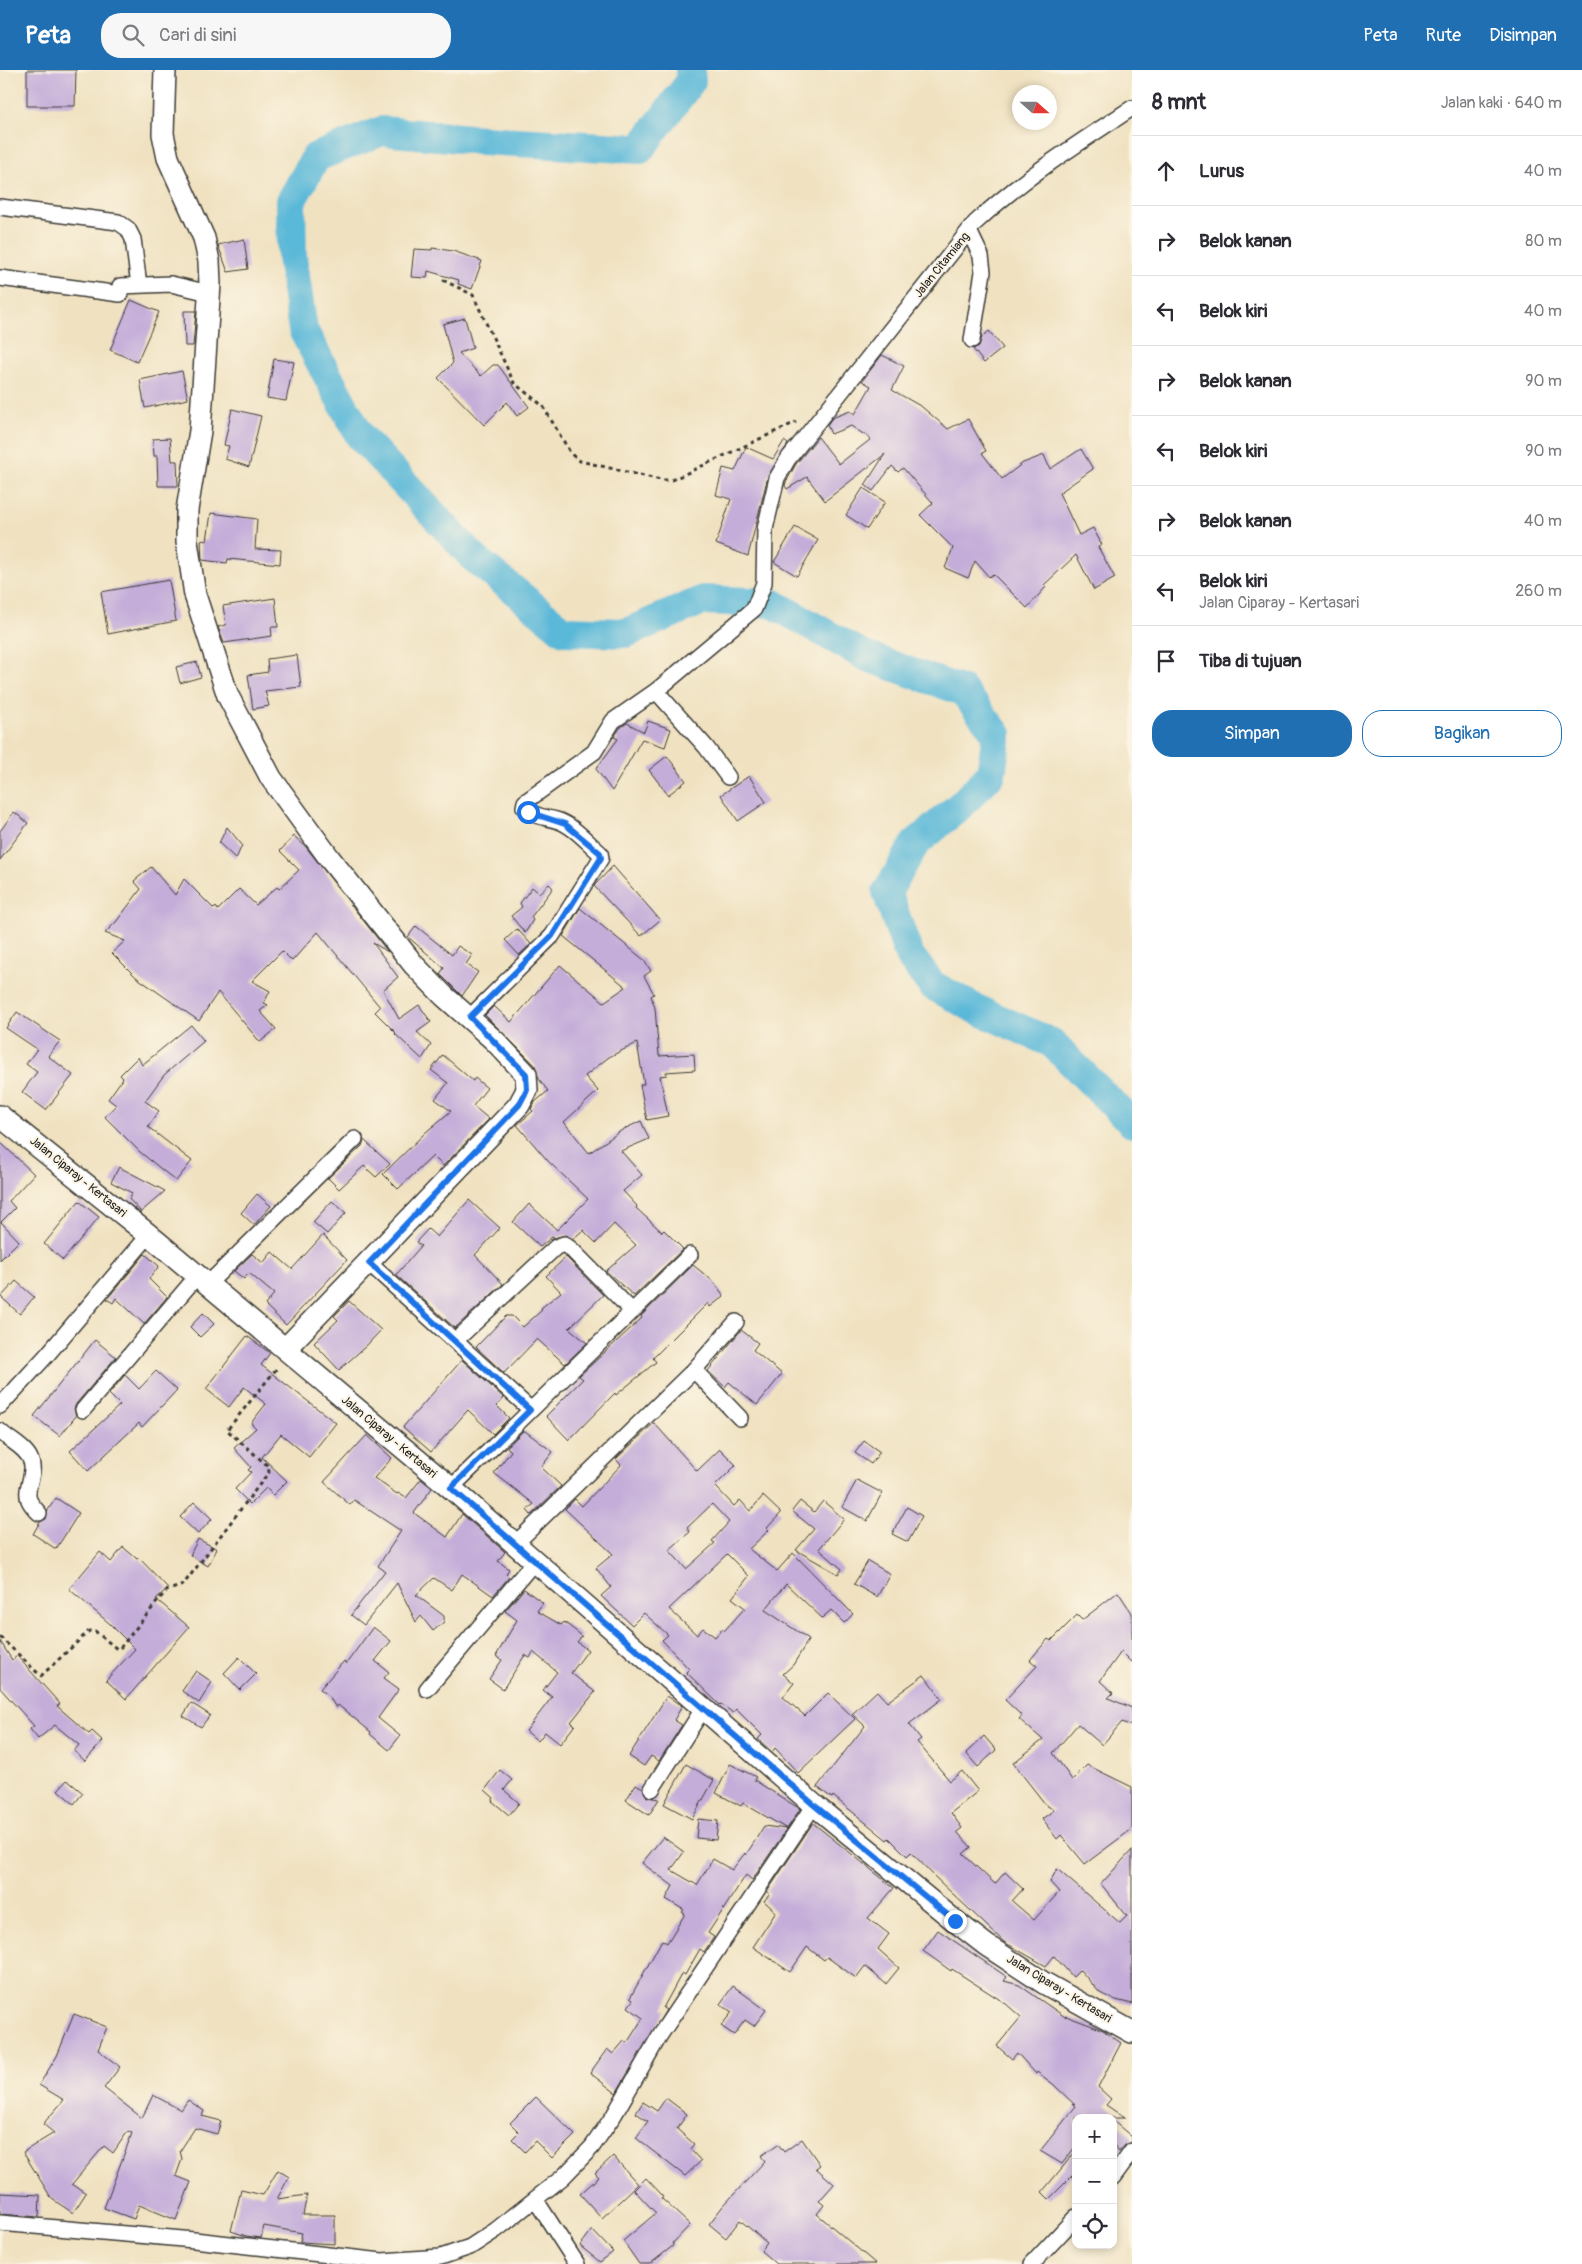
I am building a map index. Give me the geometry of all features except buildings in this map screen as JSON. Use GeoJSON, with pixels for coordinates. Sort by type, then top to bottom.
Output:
{"type":"FeatureCollection","features":[{"type":"Feature","properties":{"kind":"street"},"geometry":{"type":"LineString","coordinates":[[165,70],[163,134],[168,158],[204,238],[209,260],[209,293],[200,431],[187,510],[187,541],[196,595],[228,696],[271,778],[330,859],[414,966],[444,996],[470,1017],[526,1074],[527,1090],[524,1098],[287,1351]]}},
{"type":"Feature","properties":{"kind":"street","name":"Jalan Citamiang"},"geometry":{"type":"LineString","coordinates":[[656,692],[754,609],[764,584],[765,529],[777,478],[788,459],[969,231],[996,204],[1042,166],[1132,108]]}},
{"type":"Feature","properties":{"kind":"street"},"geometry":{"type":"LineString","coordinates":[[0,206],[118,222],[128,229],[133,239],[139,284]]}},
{"type":"Feature","properties":{"kind":"street"},"geometry":{"type":"LineString","coordinates":[[969,231],[981,256],[983,272],[972,340]]}},
{"type":"Feature","properties":{"kind":"street"},"geometry":{"type":"LineString","coordinates":[[0,278],[120,294],[120,286],[139,284],[171,284],[209,293]]}},
{"type":"Feature","properties":{"kind":"street"},"geometry":{"type":"LineString","coordinates":[[470,1017],[552,936],[601,858],[600,853],[570,827],[559,821],[528,812],[524,807],[525,802],[594,752],[613,721],[656,692],[706,747],[728,777]]}},
{"type":"Feature","properties":{"kind":"street","name":"Jalan Ciparay - Kertasari"},"geometry":{"type":"LineString","coordinates":[[0,1116],[149,1235],[451,1488],[814,1805],[986,1945],[1044,1983],[1132,2032]]}},
{"type":"Feature","properties":{"kind":"street"},"geometry":{"type":"LineString","coordinates":[[83,1410],[202,1280],[355,1139]]}},
{"type":"Feature","properties":{"kind":"street"},"geometry":{"type":"LineString","coordinates":[[0,1406],[47,1355],[149,1235]]}},
{"type":"Feature","properties":{"kind":"street"},"geometry":{"type":"LineString","coordinates":[[455,1341],[556,1248],[564,1244],[572,1249],[632,1311]]}},
{"type":"Feature","properties":{"kind":"street"},"geometry":{"type":"LineString","coordinates":[[451,1488],[690,1255]]}},
{"type":"Feature","properties":{"kind":"street"},"geometry":{"type":"LineString","coordinates":[[369,1263],[530,1410]]}},
{"type":"Feature","properties":{"kind":"street"},"geometry":{"type":"LineString","coordinates":[[516,1544],[694,1370],[736,1322]]}},
{"type":"Feature","properties":{"kind":"street"},"geometry":{"type":"LineString","coordinates":[[694,1370],[740,1418]]}},
{"type":"Feature","properties":{"kind":"street"},"geometry":{"type":"LineString","coordinates":[[0,1431],[26,1452],[31,1462],[33,1476],[28,1489],[29,1500],[39,1514]]}},
{"type":"Feature","properties":{"kind":"street"},"geometry":{"type":"LineString","coordinates":[[427,1688],[534,1562]]}},
{"type":"Feature","properties":{"kind":"street"},"geometry":{"type":"LineString","coordinates":[[652,1789],[703,1708]]}},
{"type":"Feature","properties":{"kind":"street"},"geometry":{"type":"LineString","coordinates":[[0,2223],[194,2240],[382,2263],[441,2257],[470,2247],[496,2230],[563,2177],[592,2146],[614,2115],[660,2035],[814,1805]]}},
{"type":"Feature","properties":{"kind":"street"},"geometry":{"type":"LineString","coordinates":[[1117,2172],[1132,2151]]}},
{"type":"Feature","properties":{"kind":"street"},"geometry":{"type":"LineString","coordinates":[[535,2199],[577,2264]]}},
{"type":"Feature","properties":{"kind":"street"},"geometry":{"type":"LineString","coordinates":[[1032,2264],[1072,2221]]}},
{"type":"Feature","properties":{"kind":"path"},"geometry":{"type":"LineString","coordinates":[[443,280],[473,295],[514,383],[545,408],[571,454],[580,461],[661,480],[672,480],[804,418]]}},
{"type":"Feature","properties":{"kind":"path"},"geometry":{"type":"LineString","coordinates":[[0,1637],[41,1676],[89,1631],[95,1631],[116,1649],[120,1648],[166,1591],[183,1584],[269,1472],[268,1466],[227,1430],[287,1351]]}},
{"type":"Feature","properties":{"kind":"waterway"},"geometry":{"type":"LineString","coordinates":[[690,70],[691,81],[640,149],[482,140],[382,131],[316,157],[291,201],[292,257],[303,330],[360,436],[474,558],[564,631],[626,633],[703,600],[772,603],[865,656],[963,691],[997,734],[991,774],[962,804],[915,844],[887,892],[909,955],[932,985],[974,1008],[1052,1043],[1132,1123]]}},
{"type":"Feature","properties":{"kind":"route"},"geometry":{"type":"LineString","coordinates":[[528,812],[565,824],[600,853],[601,858],[552,936],[470,1017],[526,1074],[527,1090],[519,1105],[369,1263],[530,1410],[451,1488],[814,1805],[955,1921]]}}]}
